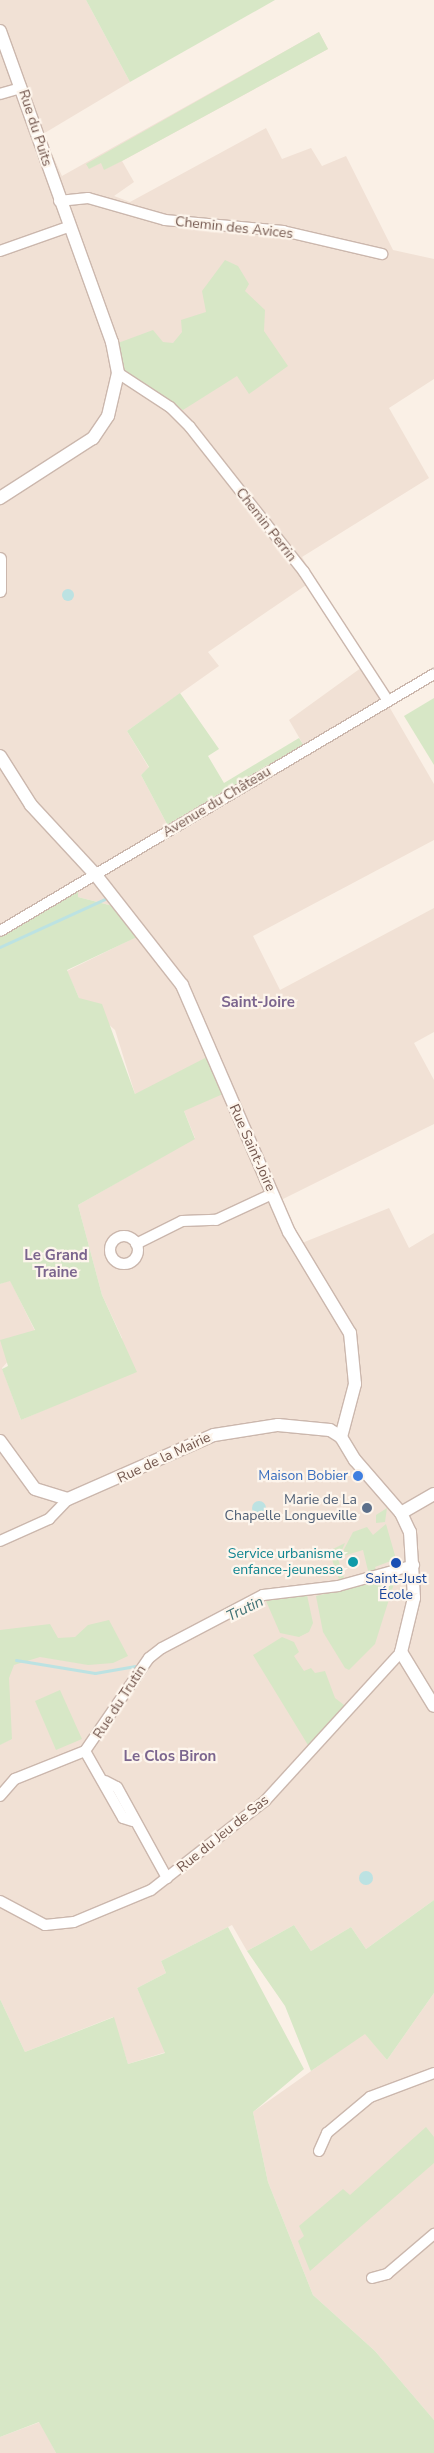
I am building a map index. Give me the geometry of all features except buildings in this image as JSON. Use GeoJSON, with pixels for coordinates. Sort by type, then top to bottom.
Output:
{"type":"FeatureCollection","features":[{"type":"Feature","properties":{"kind":"street","name":"Rue du Puits"},"geometry":{"type":"LineString","coordinates":[[0,31],[68,227],[112,342],[118,373]]}},
{"type":"Feature","properties":{"kind":"street"},"geometry":{"type":"LineString","coordinates":[[0,94],[21,88]]}},
{"type":"Feature","properties":{"kind":"street","name":"Chemin des Avices"},"geometry":{"type":"LineString","coordinates":[[59,201],[88,198],[165,220],[283,231],[382,254]]}},
{"type":"Feature","properties":{"kind":"street"},"geometry":{"type":"LineString","coordinates":[[0,251],[68,227]]}},
{"type":"Feature","properties":{"kind":"street"},"geometry":{"type":"LineString","coordinates":[[0,498],[93,438],[108,416],[118,373]]}},
{"type":"Feature","properties":{"kind":"street","name":"Chemin Perrin"},"geometry":{"type":"LineString","coordinates":[[118,373],[170,408],[190,427],[304,572],[388,701]]}},
{"type":"Feature","properties":{"kind":"street"},"geometry":{"type":"LineString","coordinates":[[0,559],[0,592]]}},
{"type":"Feature","properties":{"kind":"street","name":"Avenue du Château"},"geometry":{"type":"LineString","coordinates":[[0,930],[434,674]]}},
{"type":"Feature","properties":{"kind":"street","name":"Rue Saint-Joire"},"geometry":{"type":"LineString","coordinates":[[0,756],[44,821],[96,874],[182,985],[272,1194],[309,1268],[350,1333],[355,1384],[341,1437]]}},
{"type":"Feature","properties":{"kind":"street"},"geometry":{"type":"LineString","coordinates":[[136,1244],[182,1221],[216,1220],[272,1194]]}},
{"type":"Feature","properties":{"kind":"street","name":"Rue de la Mairie"},"geometry":{"type":"LineString","coordinates":[[0,1541],[49,1519],[68,1499],[214,1434],[278,1425],[330,1430],[341,1437]]}},
{"type":"Feature","properties":{"kind":"street"},"geometry":{"type":"LineString","coordinates":[[341,1437],[355,1460],[401,1512],[410,1532],[414,1565],[413,1604],[401,1652],[434,1706]]}},
{"type":"Feature","properties":{"kind":"street"},"geometry":{"type":"LineString","coordinates":[[0,1441],[35,1489],[68,1499]]}},
{"type":"Feature","properties":{"kind":"street"},"geometry":{"type":"LineString","coordinates":[[401,1512],[430,1496]]}},
{"type":"Feature","properties":{"kind":"street","name":"Rue du Trutin"},"geometry":{"type":"LineString","coordinates":[[0,1796],[14,1779],[85,1751],[149,1658],[162,1648],[263,1595],[338,1586],[414,1565]]}},
{"type":"Feature","properties":{"kind":"street","name":"Rue du Jeu de Sas"},"geometry":{"type":"LineString","coordinates":[[0,1901],[45,1925],[74,1922],[130,1901],[167,1878],[265,1801],[401,1652]]}},
{"type":"Feature","properties":{"kind":"street"},"geometry":{"type":"LineString","coordinates":[[85,1751],[105,1781],[117,1788],[133,1821],[167,1878]]}},
{"type":"Feature","properties":{"kind":"street"},"geometry":{"type":"LineString","coordinates":[[319,2151],[327,2133],[370,2098],[394,2085],[434,2073]]}},
{"type":"Feature","properties":{"kind":"street"},"geometry":{"type":"LineString","coordinates":[[372,2278],[386,2274],[434,2234]]}},
{"type":"Feature","properties":{"kind":"shaded area"},"geometry":{"type":"Polygon","coordinates":[[[0,0],[86,0],[130,82],[43,134],[62,176],[319,32],[328,49],[122,161],[134,182],[114,196],[130,202],[266,128],[282,159],[311,148],[322,166],[346,156],[393,250],[434,259],[434,379],[389,408],[429,478],[302,557],[315,579],[208,652],[219,666],[127,731],[149,768],[141,775],[168,826],[304,746],[289,720],[365,665],[434,784],[434,840],[253,936],[280,990],[434,908],[434,1032],[414,1043],[434,1080],[434,1124],[281,1200],[302,1243],[389,1208],[409,1248],[434,1233],[434,1900],[366,1949],[351,1927],[311,1951],[294,1925],[247,1951],[232,1925],[161,1961],[166,1973],[137,1988],[166,2052],[128,2064],[113,2017],[25,2052],[0,1999],[0,1284],[10,1280],[35,1331],[2,1368],[21,1420],[74,1397],[122,1338],[102,1295],[78,1205],[195,1138],[184,1111],[135,1094],[115,1030],[79,998],[67,971],[138,936],[113,906],[78,897],[78,878],[0,924],[0,0]]]}},
{"type":"Feature","properties":{"kind":"shaded area"},"geometry":{"type":"Polygon","coordinates":[[[434,1993],[434,2420],[375,2351],[313,2295],[268,2182],[253,2112],[365,2033],[387,2060],[434,1993]]]}},
{"type":"Feature","properties":{"kind":"shaded area"},"geometry":{"type":"Polygon","coordinates":[[[40,2422],[56,2453],[0,2453],[0,2437],[40,2422]]]}},
{"type":"Feature","properties":{"kind":"green space"},"geometry":{"type":"Polygon","coordinates":[[[86,0],[275,0],[130,82],[86,0]]]}},
{"type":"Feature","properties":{"kind":"green space"},"geometry":{"type":"Polygon","coordinates":[[[319,32],[328,49],[104,170],[101,163],[89,169],[86,164],[319,32]]]}},
{"type":"Feature","properties":{"kind":"green space"},"geometry":{"type":"Polygon","coordinates":[[[225,260],[238,266],[249,284],[245,291],[265,310],[264,331],[288,366],[249,394],[237,376],[183,410],[124,371],[118,343],[153,330],[163,342],[173,343],[182,332],[181,320],[206,312],[202,291],[225,260]]]}},
{"type":"Feature","properties":{"kind":"green space"},"geometry":{"type":"Polygon","coordinates":[[[180,693],[219,749],[208,756],[224,783],[299,738],[304,746],[168,826],[141,775],[149,767],[127,731],[180,693]]]}},
{"type":"Feature","properties":{"kind":"green space"},"geometry":{"type":"Polygon","coordinates":[[[434,698],[434,765],[404,716],[434,698]]]}},
{"type":"Feature","properties":{"kind":"green space"},"geometry":{"type":"Polygon","coordinates":[[[78,890],[78,897],[113,906],[139,936],[67,970],[79,998],[102,1004],[135,1094],[207,1057],[223,1094],[184,1111],[195,1139],[78,1205],[102,1295],[137,1372],[21,1420],[2,1369],[8,1366],[0,1340],[35,1330],[10,1281],[0,1284],[0,936],[78,890]]]}},
{"type":"Feature","properties":{"kind":"green space"},"geometry":{"type":"Polygon","coordinates":[[[387,1508],[385,1522],[376,1523],[376,1515],[387,1508]]]}},
{"type":"Feature","properties":{"kind":"green space"},"geometry":{"type":"Polygon","coordinates":[[[386,1524],[396,1559],[375,1567],[377,1572],[369,1575],[363,1550],[340,1557],[353,1532],[367,1527],[373,1535],[386,1524]]]}},
{"type":"Feature","properties":{"kind":"green space"},"geometry":{"type":"Polygon","coordinates":[[[345,1543],[338,1559],[345,1581],[340,1582],[329,1551],[345,1543]]]}},
{"type":"Feature","properties":{"kind":"green space"},"geometry":{"type":"Polygon","coordinates":[[[396,1577],[375,1644],[349,1670],[345,1668],[323,1632],[316,1596],[396,1577]]]}},
{"type":"Feature","properties":{"kind":"green space"},"geometry":{"type":"Polygon","coordinates":[[[307,1595],[313,1623],[309,1632],[299,1637],[280,1633],[266,1601],[307,1595]]]}},
{"type":"Feature","properties":{"kind":"green space"},"geometry":{"type":"Polygon","coordinates":[[[109,1620],[128,1656],[113,1663],[88,1665],[40,1657],[14,1665],[9,1678],[12,1739],[0,1745],[0,1630],[50,1624],[58,1638],[75,1637],[88,1625],[109,1620]]]}},
{"type":"Feature","properties":{"kind":"green space"},"geometry":{"type":"Polygon","coordinates":[[[282,1637],[294,1642],[299,1652],[294,1656],[304,1671],[311,1668],[315,1673],[325,1671],[335,1698],[348,1708],[327,1731],[322,1731],[311,1750],[253,1655],[282,1637]]]}},
{"type":"Feature","properties":{"kind":"green space"},"geometry":{"type":"Polygon","coordinates":[[[60,1690],[82,1739],[56,1750],[35,1701],[60,1690]]]}},
{"type":"Feature","properties":{"kind":"green space"},"geometry":{"type":"Polygon","coordinates":[[[434,1900],[434,1993],[387,2060],[365,2034],[311,2071],[285,2006],[247,1951],[294,1925],[311,1951],[351,1927],[366,1949],[434,1900]]]}},
{"type":"Feature","properties":{"kind":"green space"},"geometry":{"type":"Polygon","coordinates":[[[228,1927],[304,2069],[253,2112],[268,2182],[313,2295],[375,2351],[434,2420],[434,2453],[56,2453],[39,2422],[0,2437],[0,1999],[25,2052],[114,2017],[128,2064],[165,2053],[137,1988],[166,1973],[161,1961],[228,1927]]]}},
{"type":"Feature","properties":{"kind":"green space"},"geometry":{"type":"Polygon","coordinates":[[[426,2127],[434,2137],[434,2163],[310,2271],[298,2241],[304,2236],[299,2226],[343,2189],[350,2195],[426,2127]]]}},
{"type":"Feature","properties":{"kind":"water"},"geometry":{"type":"Polygon","coordinates":[[[66,589],[70,589],[74,595],[70,601],[66,601],[62,597],[62,593],[66,589]]]}},
{"type":"Feature","properties":{"kind":"water"},"geometry":{"type":"Polygon","coordinates":[[[259,1501],[264,1503],[266,1508],[264,1513],[259,1515],[254,1513],[252,1508],[254,1503],[259,1501]]]}},
{"type":"Feature","properties":{"kind":"water"},"geometry":{"type":"Polygon","coordinates":[[[363,1871],[369,1871],[373,1878],[369,1885],[363,1885],[359,1881],[359,1875],[363,1871]]]}},
{"type":"Feature","properties":{"kind":"waterway"},"geometry":{"type":"LineString","coordinates":[[0,947],[105,899]]}},
{"type":"Feature","properties":{"kind":"waterway","name":"Trutin"},"geometry":{"type":"LineString","coordinates":[[16,1660],[95,1673],[135,1666]]}},
{"type":"Feature","properties":{"kind":"place","name":"Maison Bobier"},"geometry":{"type":"Point","coordinates":[358,1476]}},
{"type":"Feature","properties":{"kind":"place","name":"Marie de La Chapelle Longueville"},"geometry":{"type":"Point","coordinates":[367,1508]}},
{"type":"Feature","properties":{"kind":"place","name":"Service urbanisme enfance-jeunesse"},"geometry":{"type":"Point","coordinates":[353,1562]}},
{"type":"Feature","properties":{"kind":"place","name":"Saint-Just École"},"geometry":{"type":"Point","coordinates":[396,1563]}},
{"type":"Feature","properties":{"kind":"district","name":"Saint-Joire"},"geometry":{"type":"Point","coordinates":[258,1003]}},
{"type":"Feature","properties":{"kind":"district","name":"Le Grand Traine"},"geometry":{"type":"Point","coordinates":[56,1264]}},
{"type":"Feature","properties":{"kind":"district","name":"Le Clos Biron"},"geometry":{"type":"Point","coordinates":[170,1757]}}]}
